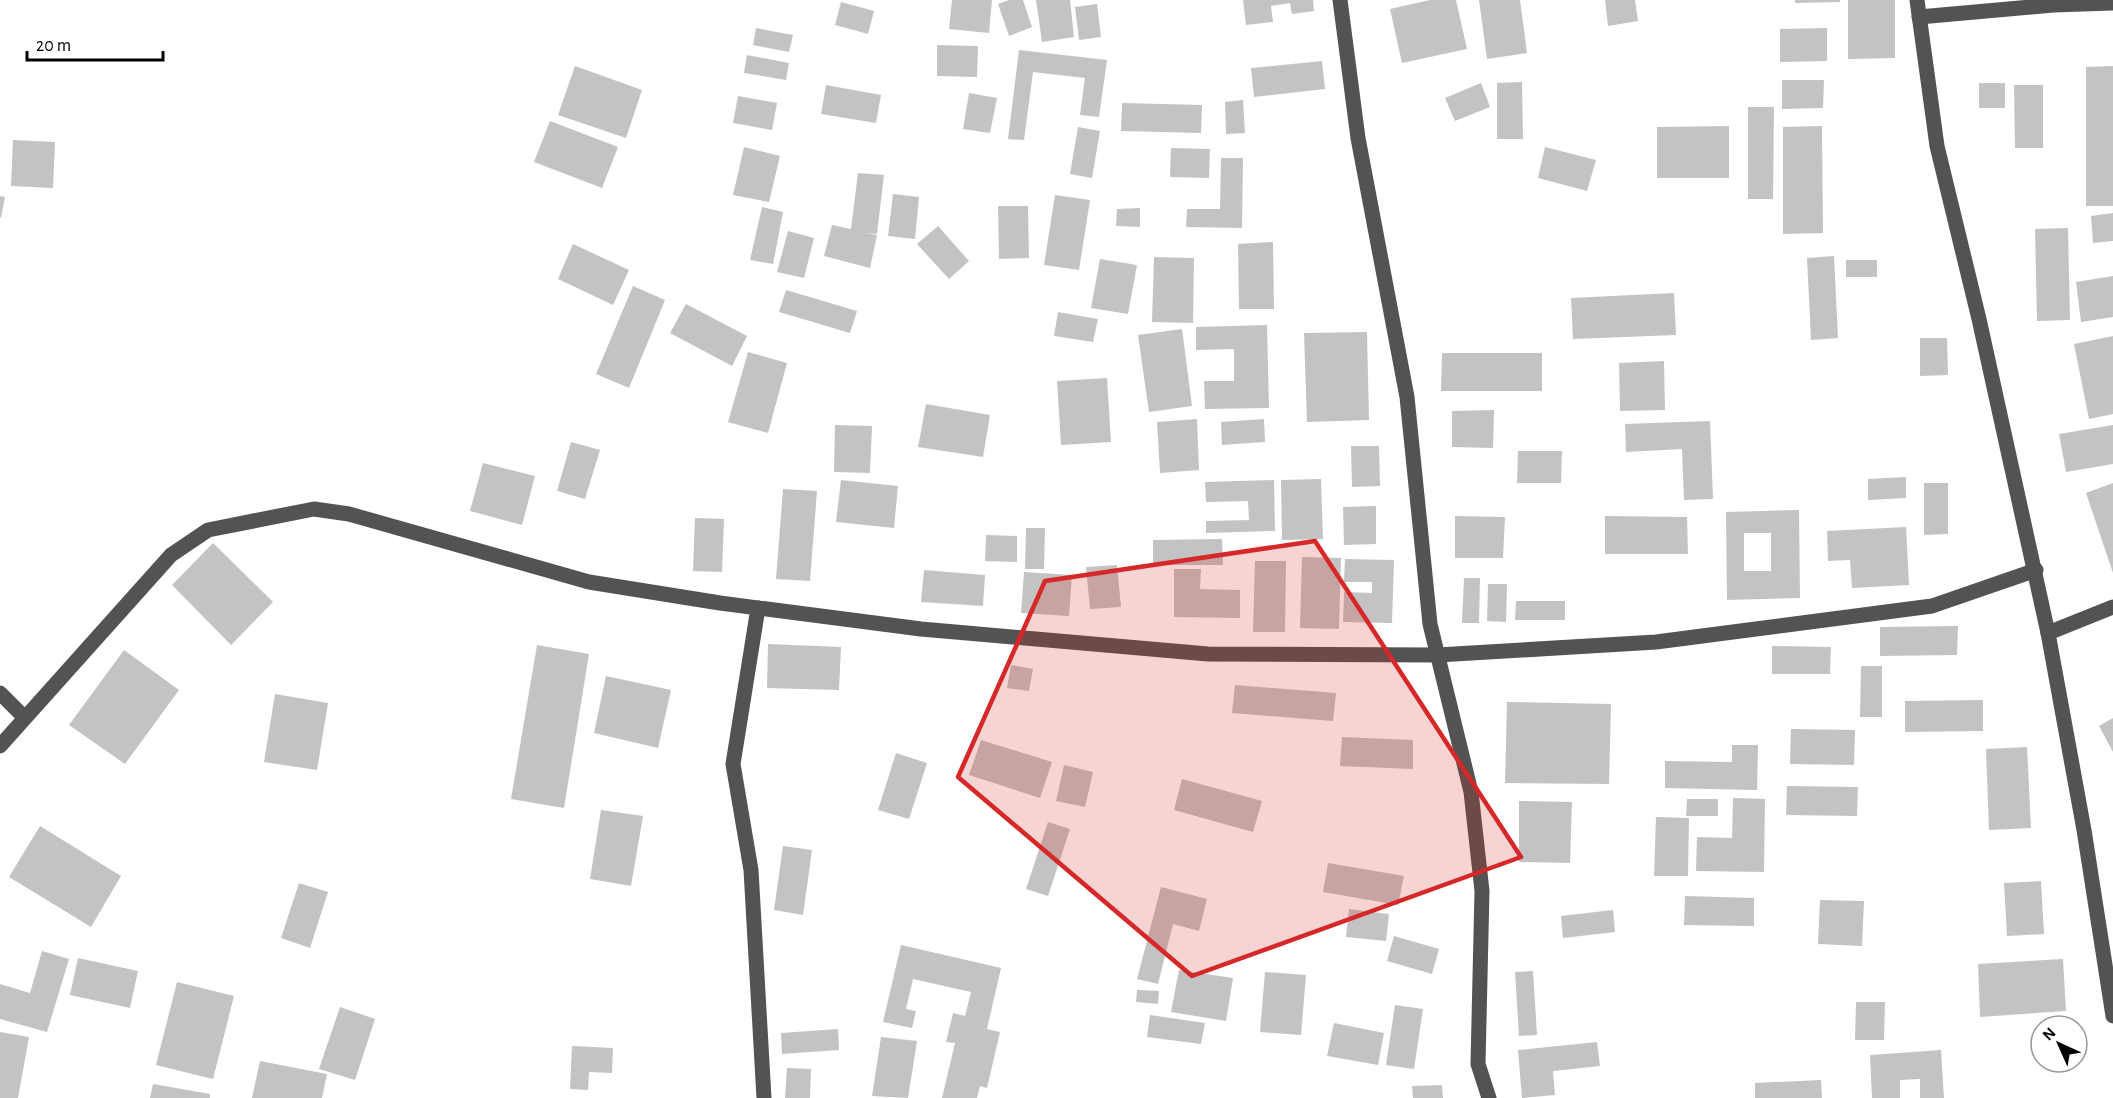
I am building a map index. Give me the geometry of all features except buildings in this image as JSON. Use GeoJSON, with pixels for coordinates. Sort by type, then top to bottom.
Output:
{"type":"FeatureCollection","features":[{"type":"Feature","properties":{"kind":"street"},"geometry":{"type":"LineString","coordinates":[[1340,0],[1358,138],[1407,398],[1430,624],[1471,792],[1482,891],[1478,1064],[1489,1098]]}},
{"type":"Feature","properties":{"kind":"street"},"geometry":{"type":"LineString","coordinates":[[1917,0],[1937,146],[2036,570],[2084,830],[2113,1016]]}},
{"type":"Feature","properties":{"kind":"street"},"geometry":{"type":"LineString","coordinates":[[1919,17],[2053,5],[2113,3]]}},
{"type":"Feature","properties":{"kind":"street"},"geometry":{"type":"LineString","coordinates":[[0,746],[171,555],[208,530],[314,509],[349,514],[588,582],[758,608],[921,629],[1208,654],[1438,655],[1656,642],[1932,606],[2036,570]]}},
{"type":"Feature","properties":{"kind":"street"},"geometry":{"type":"LineString","coordinates":[[2048,633],[2113,607]]}},
{"type":"Feature","properties":{"kind":"street"},"geometry":{"type":"LineString","coordinates":[[758,608],[733,764],[751,870],[764,1098]]}},
{"type":"Feature","properties":{"kind":"street"},"geometry":{"type":"LineString","coordinates":[[0,693],[24,717]]}},
{"type":"Feature","properties":{"kind":"highlighted area"},"geometry":{"type":"Polygon","coordinates":[[[1315,541],[1521,857],[1192,976],[958,777],[1045,581],[1315,541]]]}}]}
